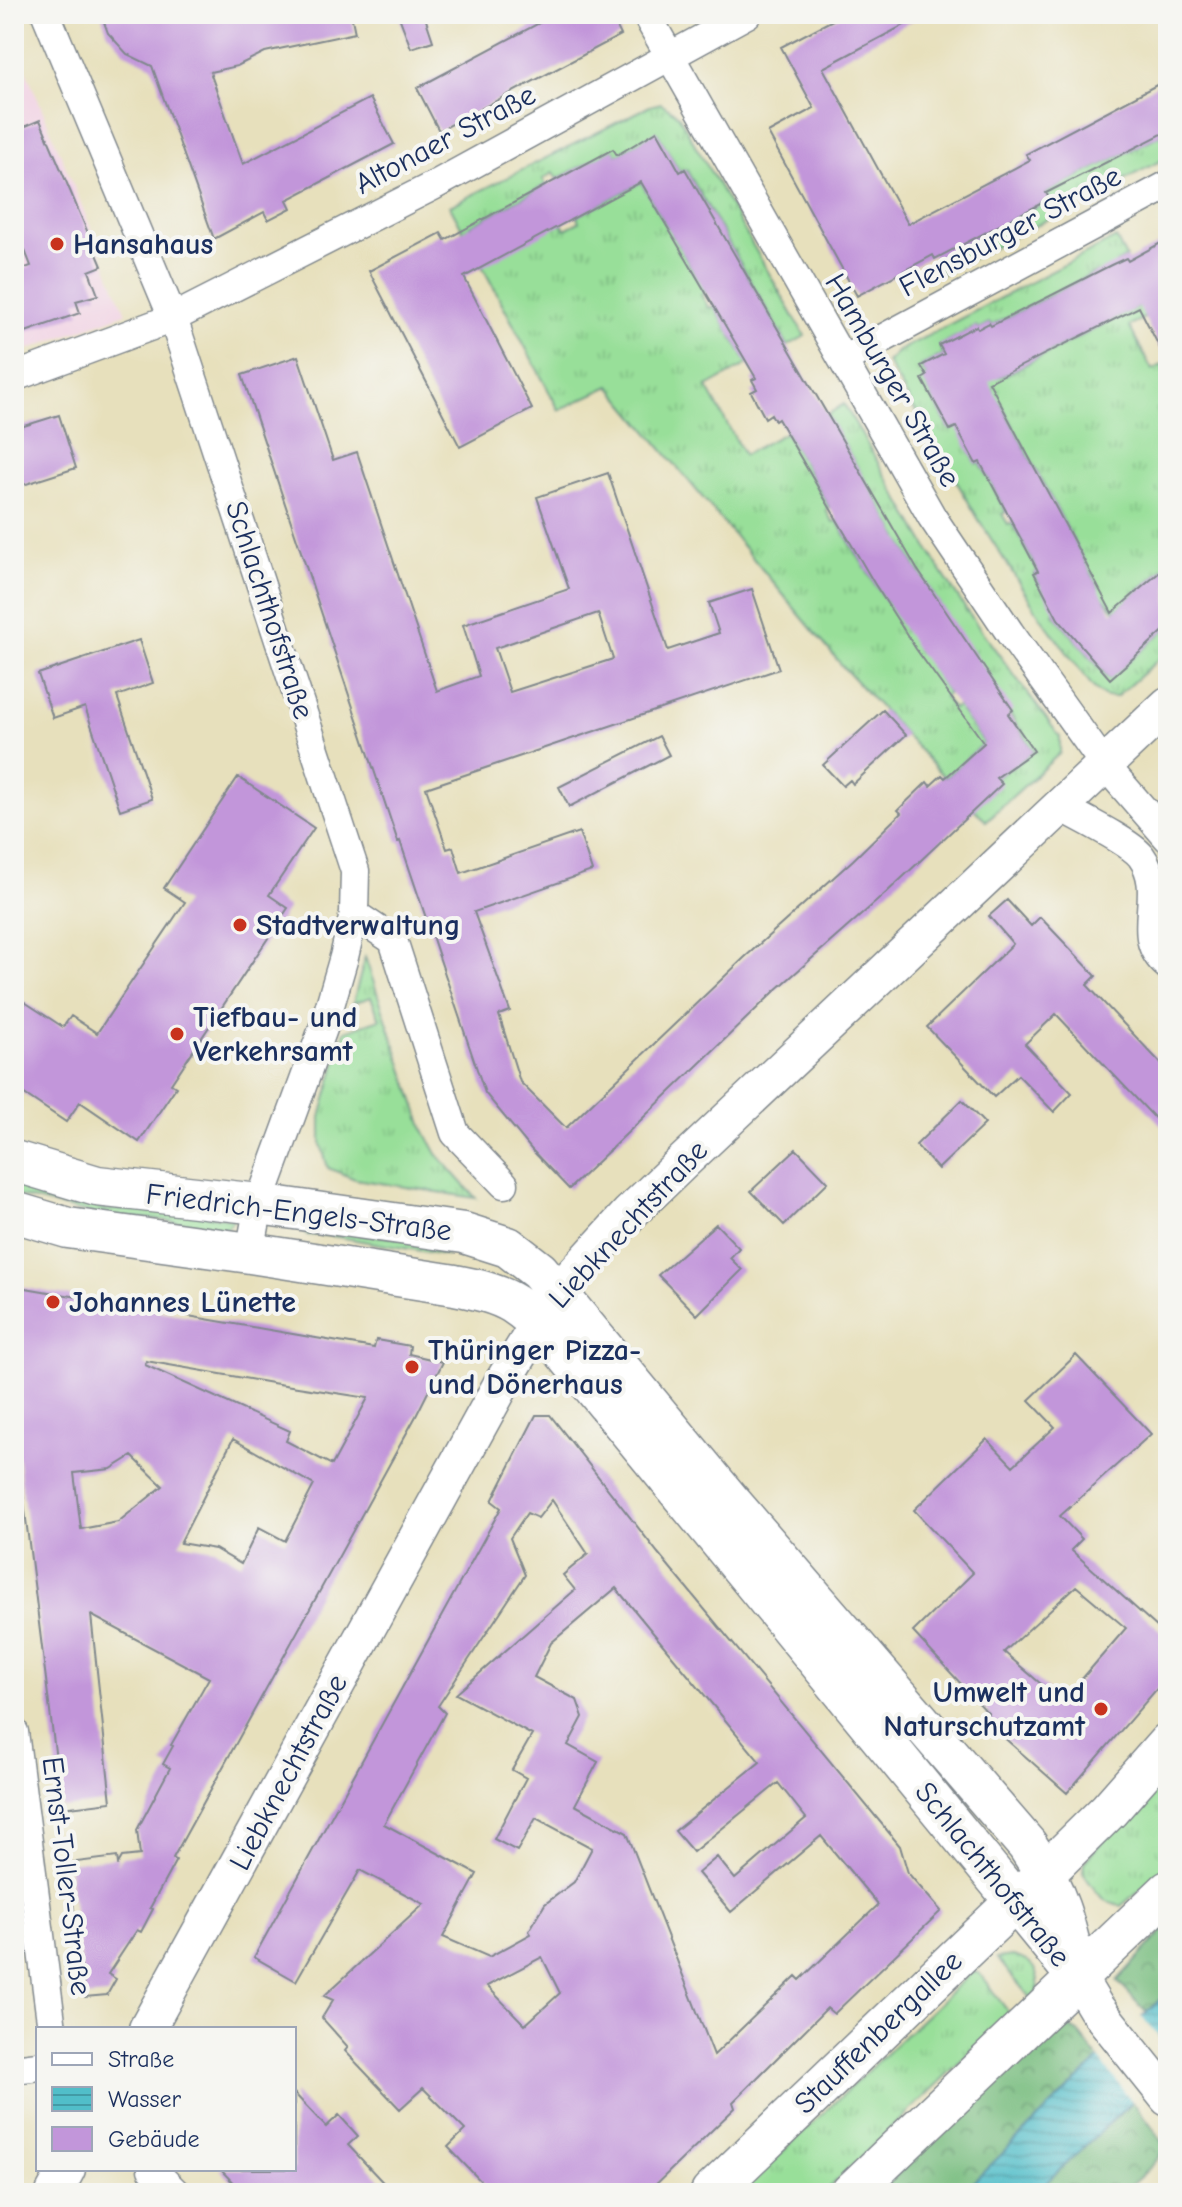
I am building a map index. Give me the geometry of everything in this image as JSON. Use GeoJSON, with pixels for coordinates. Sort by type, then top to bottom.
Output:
{"type":"FeatureCollection","features":[{"type":"Feature","properties":{"kind":"main road","name":"Friedrich-Engels-Straße"},"geometry":{"type":"LineString","coordinates":[[14,1212],[68,1228],[250,1253],[485,1291],[512,1303],[547,1308],[539,1271],[508,1247],[487,1239],[464,1233],[259,1204],[97,1186],[17,1164]]}},
{"type":"Feature","properties":{"kind":"main road","name":"Schlachthofstraße"},"geometry":{"type":"LineString","coordinates":[[547,1308],[729,1500],[1027,1845],[1046,1872],[1087,1993]]}},
{"type":"Feature","properties":{"kind":"main road","name":"Schlachthofstraße"},"geometry":{"type":"LineString","coordinates":[[547,1308],[765,1596],[1087,1993]]}},
{"type":"Feature","properties":{"kind":"main road","name":"Stauffenbergallee"},"geometry":{"type":"LineString","coordinates":[[711,2193],[1094,1825],[1168,1743]]}},
{"type":"Feature","properties":{"kind":"main road"},"geometry":{"type":"LineString","coordinates":[[851,2193],[1087,1993],[1168,1891]]}},
{"type":"Feature","properties":{"kind":"street","name":"Schlachthofstraße"},"geometry":{"type":"LineString","coordinates":[[46,14],[173,318],[355,871],[354,914],[324,1026],[259,1204],[250,1253]]}},
{"type":"Feature","properties":{"kind":"street","name":"Hamburger Straße"},"geometry":{"type":"LineString","coordinates":[[646,14],[932,517],[1104,764],[1168,838]]}},
{"type":"Feature","properties":{"kind":"street","name":"Altonaer Straße"},"geometry":{"type":"LineString","coordinates":[[14,377],[173,318],[433,186],[747,14]]}},
{"type":"Feature","properties":{"kind":"street","name":"Flensburger Straße"},"geometry":{"type":"LineString","coordinates":[[843,360],[1168,185]]}},
{"type":"Feature","properties":{"kind":"street","name":"Liebknechtstraße"},"geometry":{"type":"LineString","coordinates":[[148,2027],[547,1308],[630,1213],[1168,705]]}},
{"type":"Feature","properties":{"kind":"street"},"geometry":{"type":"LineString","coordinates":[[1061,807],[1138,852],[1160,883],[1150,943],[1168,966]]}},
{"type":"Feature","properties":{"kind":"street"},"geometry":{"type":"LineString","coordinates":[[354,914],[393,940],[455,1133],[504,1184]]}},
{"type":"Feature","properties":{"kind":"street","name":"Ernst-Toller-Straße"},"geometry":{"type":"LineString","coordinates":[[14,1732],[52,2027]]}},
{"type":"Feature","properties":{"kind":"street"},"geometry":{"type":"LineString","coordinates":[[1087,1993],[1168,2098]]}},
{"type":"Feature","properties":{"kind":"street"},"geometry":{"type":"LineString","coordinates":[[14,2069],[36,2066]]}},
{"type":"Feature","properties":{"kind":"street"},"geometry":{"type":"LineString","coordinates":[[54,2193],[66,2171]]}},
{"type":"Feature","properties":{"kind":"street"},"geometry":{"type":"LineString","coordinates":[[154,2171],[176,2193]]}},
{"type":"Feature","properties":{"kind":"shaded area","name":"Hansahaus"},"geometry":{"type":"Polygon","coordinates":[[[14,41],[126,313],[14,355],[14,41]]]}},
{"type":"Feature","properties":{"kind":"green space"},"geometry":{"type":"Polygon","coordinates":[[[661,103],[678,115],[805,336],[788,346],[686,169],[680,172],[657,132],[617,155],[613,150],[557,179],[553,173],[543,179],[546,185],[469,227],[562,224],[565,229],[579,222],[577,216],[641,182],[706,292],[701,295],[709,308],[714,306],[748,364],[707,387],[744,455],[786,432],[829,507],[826,510],[833,523],[837,521],[874,583],[948,693],[944,697],[953,709],[957,706],[984,743],[945,778],[844,668],[610,386],[559,410],[450,206],[661,103]]]}},
{"type":"Feature","properties":{"kind":"green space"},"geometry":{"type":"Polygon","coordinates":[[[1168,131],[1168,157],[943,274],[935,259],[1050,200],[1046,193],[1168,131]]]}},
{"type":"Feature","properties":{"kind":"green space"},"geometry":{"type":"Polygon","coordinates":[[[1116,238],[1126,257],[1116,263],[1117,266],[1090,275],[991,326],[989,323],[978,329],[976,326],[940,345],[944,354],[921,366],[927,376],[923,379],[950,430],[958,426],[976,464],[980,462],[1006,512],[1002,514],[1008,524],[1012,523],[1038,571],[1034,574],[1040,584],[1043,582],[1055,610],[1053,613],[1109,679],[1168,627],[1168,651],[1116,697],[1105,697],[1093,687],[1042,619],[979,520],[887,362],[898,351],[1116,238]]]}},
{"type":"Feature","properties":{"kind":"green space"},"geometry":{"type":"Polygon","coordinates":[[[1148,302],[1153,313],[1129,326],[1152,370],[1168,362],[1168,565],[1115,611],[1096,589],[1098,587],[1001,404],[979,379],[1003,376],[1148,302]]]}},
{"type":"Feature","properties":{"kind":"green space"},"geometry":{"type":"Polygon","coordinates":[[[844,404],[941,571],[1060,737],[1060,753],[986,821],[974,809],[996,778],[1034,751],[917,569],[827,415],[844,404]]]}},
{"type":"Feature","properties":{"kind":"green space"},"geometry":{"type":"Polygon","coordinates":[[[365,957],[424,1130],[437,1154],[476,1198],[355,1179],[328,1168],[321,1144],[321,1117],[345,1031],[380,1019],[371,997],[353,1003],[365,957]]]}},
{"type":"Feature","properties":{"kind":"green space"},"geometry":{"type":"Polygon","coordinates":[[[14,1183],[104,1209],[178,1211],[234,1219],[226,1229],[153,1219],[105,1217],[14,1195],[14,1183]]]}},
{"type":"Feature","properties":{"kind":"green space"},"geometry":{"type":"Polygon","coordinates":[[[303,1229],[449,1243],[446,1255],[332,1236],[307,1235],[303,1229]]]}},
{"type":"Feature","properties":{"kind":"green space"},"geometry":{"type":"Polygon","coordinates":[[[1168,1766],[1168,1866],[1121,1906],[1114,1904],[1099,1894],[1083,1873],[1084,1862],[1168,1766]]]}},
{"type":"Feature","properties":{"kind":"green space"},"geometry":{"type":"Polygon","coordinates":[[[1168,1925],[1168,1992],[1146,2012],[1117,1981],[1168,1925]]]}},
{"type":"Feature","properties":{"kind":"green space"},"geometry":{"type":"Polygon","coordinates":[[[1013,1956],[1030,1964],[1036,1972],[1038,1991],[1031,1999],[997,1958],[1013,1956]]]}},
{"type":"Feature","properties":{"kind":"green space"},"geometry":{"type":"Polygon","coordinates":[[[972,1972],[979,1973],[1010,2014],[824,2193],[739,2193],[972,1972]]]}},
{"type":"Feature","properties":{"kind":"green space"},"geometry":{"type":"Polygon","coordinates":[[[1069,2027],[1078,2032],[1099,2059],[962,2193],[878,2193],[1034,2042],[1040,2048],[1063,2028],[1069,2027]]]}},
{"type":"Feature","properties":{"kind":"green space"},"geometry":{"type":"Polygon","coordinates":[[[1133,2102],[1165,2144],[1159,2157],[1147,2170],[1122,2193],[1035,2193],[1133,2102]]]}},
{"type":"Feature","properties":{"kind":"water"},"geometry":{"type":"Polygon","coordinates":[[[1168,1992],[1168,2067],[1035,2193],[962,2193],[1168,1992]]]}},
{"type":"Feature","properties":{"kind":"pier"},"geometry":{"type":"Polygon","coordinates":[[[1139,2013],[1168,2049],[1168,2072],[1135,2105],[1097,2056],[1139,2013]]]}},
{"type":"Feature","properties":{"kind":"building"},"geometry":{"type":"Polygon","coordinates":[[[101,14],[351,14],[355,33],[265,52],[237,66],[210,72],[243,164],[370,98],[394,144],[287,200],[291,208],[268,220],[264,212],[214,239],[152,66],[127,54],[108,33],[101,14]]]}},
{"type":"Feature","properties":{"kind":"building"},"geometry":{"type":"Polygon","coordinates":[[[398,14],[424,14],[433,41],[411,48],[398,14]]]}},
{"type":"Feature","properties":{"kind":"building"},"geometry":{"type":"Polygon","coordinates":[[[556,14],[610,14],[621,35],[439,131],[417,88],[556,14]]]}},
{"type":"Feature","properties":{"kind":"building"},"geometry":{"type":"Polygon","coordinates":[[[844,14],[925,14],[823,68],[908,224],[1030,160],[1026,154],[1168,79],[1168,131],[1046,193],[1050,199],[935,259],[933,255],[857,296],[768,133],[814,108],[781,47],[844,14]]]}},
{"type":"Feature","properties":{"kind":"building","name":"Hansahaus"},"geometry":{"type":"Polygon","coordinates":[[[40,120],[102,266],[89,271],[98,295],[76,301],[80,313],[14,336],[14,272],[31,266],[14,222],[14,131],[40,120]]]}},
{"type":"Feature","properties":{"kind":"building"},"geometry":{"type":"Polygon","coordinates":[[[657,131],[680,172],[685,169],[917,569],[1013,710],[1008,714],[1034,751],[996,778],[1002,784],[775,991],[569,1189],[485,1093],[242,375],[298,356],[333,460],[357,452],[437,691],[479,676],[463,625],[569,589],[537,497],[608,473],[668,650],[719,633],[709,603],[752,589],[779,669],[426,788],[447,849],[453,847],[461,873],[579,832],[592,871],[474,912],[510,1011],[499,1015],[520,1082],[566,1128],[744,958],[853,860],[901,813],[898,810],[927,782],[930,786],[942,775],[945,778],[984,743],[916,649],[874,583],[778,419],[775,421],[771,414],[765,418],[751,392],[757,389],[752,380],[756,378],[641,182],[464,277],[532,409],[460,447],[369,271],[441,233],[445,240],[613,149],[617,155],[657,131]],[[598,613],[495,648],[510,692],[613,659],[598,613]]]}},
{"type":"Feature","properties":{"kind":"building"},"geometry":{"type":"Polygon","coordinates":[[[1168,239],[1168,364],[1139,307],[989,382],[1112,613],[1168,565],[1168,627],[1110,679],[1058,619],[1034,573],[1038,571],[980,462],[976,464],[956,427],[950,430],[922,379],[927,376],[921,366],[944,354],[939,345],[976,326],[978,329],[989,323],[991,326],[1168,239]]]}},
{"type":"Feature","properties":{"kind":"building"},"geometry":{"type":"Polygon","coordinates":[[[59,415],[76,468],[14,488],[14,429],[59,415]]]}},
{"type":"Feature","properties":{"kind":"building"},"geometry":{"type":"Polygon","coordinates":[[[139,640],[153,683],[117,696],[152,799],[120,810],[85,707],[53,718],[38,674],[139,640]]]}},
{"type":"Feature","properties":{"kind":"building"},"geometry":{"type":"Polygon","coordinates":[[[883,710],[906,735],[853,784],[850,780],[843,786],[823,765],[883,710]]]}},
{"type":"Feature","properties":{"kind":"building"},"geometry":{"type":"Polygon","coordinates":[[[659,736],[669,755],[569,807],[559,787],[659,736]]]}},
{"type":"Feature","properties":{"kind":"building","name":"Stadtverwaltung"},"geometry":{"type":"Polygon","coordinates":[[[238,777],[314,828],[269,895],[288,908],[171,1084],[176,1087],[139,1142],[80,1102],[66,1122],[14,1087],[14,995],[63,1027],[71,1016],[97,1033],[185,902],[164,888],[238,777]]]}},
{"type":"Feature","properties":{"kind":"building"},"geometry":{"type":"Polygon","coordinates":[[[1007,900],[1031,926],[1040,917],[1096,976],[1087,985],[1168,1071],[1168,1132],[1056,1014],[1025,1044],[1072,1093],[1054,1112],[1018,1075],[994,1097],[927,1027],[1013,944],[989,916],[1007,900]]]}},
{"type":"Feature","properties":{"kind":"building"},"geometry":{"type":"Polygon","coordinates":[[[962,1100],[985,1124],[938,1169],[916,1145],[962,1100]]]}},
{"type":"Feature","properties":{"kind":"building"},"geometry":{"type":"Polygon","coordinates":[[[796,1149],[828,1182],[784,1225],[751,1191],[796,1149]]]}},
{"type":"Feature","properties":{"kind":"building"},"geometry":{"type":"Polygon","coordinates":[[[716,1224],[739,1248],[730,1258],[742,1270],[697,1315],[658,1275],[716,1224]]]}},
{"type":"Feature","properties":{"kind":"building"},"geometry":{"type":"Polygon","coordinates":[[[14,1286],[374,1348],[376,1340],[410,1346],[409,1354],[443,1362],[173,1858],[176,1860],[141,1932],[137,1930],[108,1974],[116,1979],[107,1995],[85,1997],[68,1863],[117,1857],[118,1864],[122,1857],[140,1855],[137,1830],[170,1768],[163,1764],[171,1745],[209,1678],[91,1615],[111,1802],[62,1808],[14,1423],[14,1286]],[[146,1361],[145,1365],[290,1431],[286,1441],[332,1465],[368,1398],[272,1383],[146,1361]],[[233,1439],[180,1543],[215,1549],[241,1564],[259,1527],[285,1541],[314,1485],[233,1439]],[[132,1456],[111,1469],[74,1473],[81,1529],[118,1522],[163,1486],[132,1456]]]}},
{"type":"Feature","properties":{"kind":"building"},"geometry":{"type":"Polygon","coordinates":[[[1076,1355],[1151,1434],[1060,1516],[1082,1539],[1071,1550],[1168,1637],[1168,1676],[1067,1793],[984,1720],[989,1714],[913,1632],[973,1573],[914,1510],[987,1439],[1013,1466],[1055,1427],[1029,1400],[1076,1355]],[[1076,1586],[1004,1652],[1062,1702],[1126,1628],[1076,1586]]]}},
{"type":"Feature","properties":{"kind":"building"},"geometry":{"type":"Polygon","coordinates":[[[536,1415],[550,1415],[658,1553],[900,1846],[908,1873],[941,1911],[834,2014],[827,2008],[733,2102],[735,2108],[647,2193],[492,2193],[448,2147],[465,2130],[423,2088],[400,2109],[345,2051],[348,2047],[322,2018],[333,2000],[324,1996],[424,1904],[360,1870],[296,1981],[254,1957],[501,1508],[492,1501],[536,1415]],[[552,1500],[538,1518],[527,1513],[510,1538],[525,1575],[438,1706],[445,1713],[384,1824],[477,1874],[443,1937],[489,1957],[531,1934],[529,1931],[545,1904],[574,1882],[592,1848],[536,1818],[517,1851],[494,1839],[526,1778],[512,1770],[532,1735],[456,1694],[575,1590],[563,1575],[588,1554],[552,1500]],[[616,1588],[551,1643],[534,1677],[577,1700],[583,1717],[568,1745],[598,1762],[575,1805],[627,1833],[714,2055],[796,1976],[800,1980],[878,1905],[821,1836],[731,1912],[698,1873],[717,1857],[735,1879],[806,1818],[778,1783],[693,1852],[675,1831],[760,1762],[616,1588]],[[542,1957],[487,1986],[525,2025],[560,1993],[542,1957]]]}},
{"type":"Feature","properties":{"kind":"building"},"geometry":{"type":"Polygon","coordinates":[[[296,2095],[326,2127],[339,2115],[358,2136],[348,2145],[393,2193],[243,2193],[222,2171],[296,2171],[296,2095]]]}},
{"type":"Feature","properties":{"kind":"place","name":"Hansahaus"},"geometry":{"type":"Point","coordinates":[57,244]}},
{"type":"Feature","properties":{"kind":"place","name":"Stadtverwaltung"},"geometry":{"type":"Point","coordinates":[240,925]}},
{"type":"Feature","properties":{"kind":"place","name":"Tiefbau- und Verkehrsamt"},"geometry":{"type":"Point","coordinates":[177,1034]}},
{"type":"Feature","properties":{"kind":"place","name":"Johannes Lünette"},"geometry":{"type":"Point","coordinates":[53,1302]}},
{"type":"Feature","properties":{"kind":"place","name":"Thüringer Pizza- und Dönerhaus"},"geometry":{"type":"Point","coordinates":[412,1367]}},
{"type":"Feature","properties":{"kind":"place","name":"Umwelt und Naturschutzamt"},"geometry":{"type":"Point","coordinates":[1101,1709]}}]}
